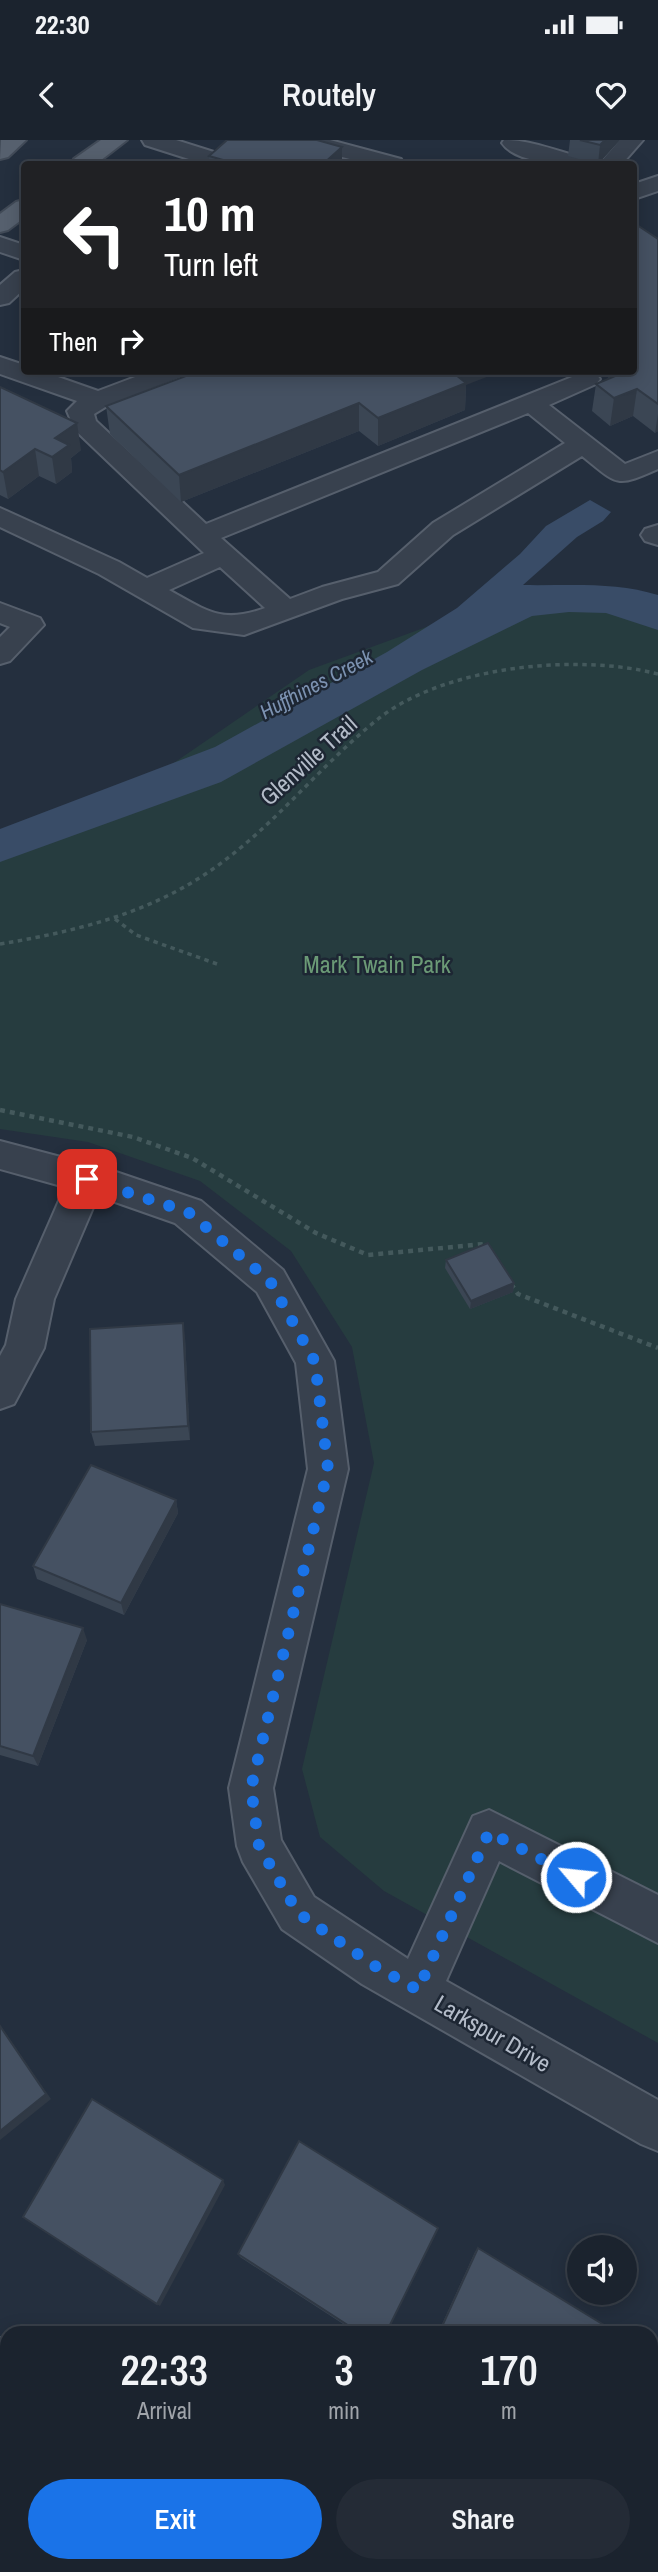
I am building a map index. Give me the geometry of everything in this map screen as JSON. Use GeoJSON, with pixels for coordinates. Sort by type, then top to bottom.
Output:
{"type":"FeatureCollection","features":[{"type":"Feature","properties":{"kind":"main road"},"geometry":{"type":"LineString","coordinates":[[0,152],[15,140]]}},
{"type":"Feature","properties":{"kind":"main road"},"geometry":{"type":"LineString","coordinates":[[86,161],[116,140]]}},
{"type":"Feature","properties":{"kind":"main road"},"geometry":{"type":"LineString","coordinates":[[0,225],[21,209]]}},
{"type":"Feature","properties":{"kind":"street"},"geometry":{"type":"LineString","coordinates":[[153,140],[213,156]]}},
{"type":"Feature","properties":{"kind":"street"},"geometry":{"type":"LineString","coordinates":[[304,140],[382,161]]}},
{"type":"Feature","properties":{"kind":"street"},"geometry":{"type":"LineString","coordinates":[[613,161],[632,140]]}},
{"type":"Feature","properties":{"kind":"street"},"geometry":{"type":"LineString","coordinates":[[514,151],[530,161]]}},
{"type":"Feature","properties":{"kind":"street"},"geometry":{"type":"LineString","coordinates":[[514,151],[567,161]]}},
{"type":"Feature","properties":{"kind":"street"},"geometry":{"type":"LineString","coordinates":[[637,191],[658,183]]}},
{"type":"Feature","properties":{"kind":"street"},"geometry":{"type":"LineString","coordinates":[[0,244],[21,252]]}},
{"type":"Feature","properties":{"kind":"street"},"geometry":{"type":"LineString","coordinates":[[21,280],[0,301],[21,311]]}},
{"type":"Feature","properties":{"kind":"street"},"geometry":{"type":"LineString","coordinates":[[0,365],[21,372]]}},
{"type":"Feature","properties":{"kind":"street"},"geometry":{"type":"LineString","coordinates":[[28,375],[98,400]]}},
{"type":"Feature","properties":{"kind":"street"},"geometry":{"type":"LineString","coordinates":[[164,375],[98,400],[80,411],[84,424],[286,611]]}},
{"type":"Feature","properties":{"kind":"street"},"geometry":{"type":"LineString","coordinates":[[202,536],[587,379]]}},
{"type":"Feature","properties":{"kind":"street"},"geometry":{"type":"LineString","coordinates":[[531,403],[622,475],[658,459]]}},
{"type":"Feature","properties":{"kind":"street"},"geometry":{"type":"LineString","coordinates":[[0,516],[109,568],[203,621],[244,626],[332,593],[388,578],[443,529],[583,444]]}},
{"type":"Feature","properties":{"kind":"street"},"geometry":{"type":"LineString","coordinates":[[146,589],[223,555]]}},
{"type":"Feature","properties":{"kind":"street"},"geometry":{"type":"LineString","coordinates":[[0,611],[30,625],[0,654]]}},
{"type":"Feature","properties":{"kind":"street","name":"Larkspur Drive"},"geometry":{"type":"LineString","coordinates":[[0,1155],[87,1179],[188,1212],[270,1281],[315,1362],[328,1469],[251,1788],[259,1846],[298,1913],[378,1968],[658,2127]]}},
{"type":"Feature","properties":{"kind":"street"},"geometry":{"type":"LineString","coordinates":[[0,1392],[25,1348],[35,1299],[87,1179]]}},
{"type":"Feature","properties":{"kind":"street"},"geometry":{"type":"LineString","coordinates":[[418,1990],[489,1832],[658,1920]]}},
{"type":"Feature","properties":{"kind":"path","name":"Glenville Trail"},"geometry":{"type":"LineString","coordinates":[[0,944],[71,932],[116,919],[158,901],[205,874],[389,711],[434,689],[488,673],[552,666],[606,665],[658,674]]}},
{"type":"Feature","properties":{"kind":"path"},"geometry":{"type":"LineString","coordinates":[[116,919],[136,935],[217,964]]}},
{"type":"Feature","properties":{"kind":"path"},"geometry":{"type":"LineString","coordinates":[[0,1110],[133,1137],[192,1158],[316,1233],[368,1255],[484,1244],[491,1254]]}},
{"type":"Feature","properties":{"kind":"path"},"geometry":{"type":"LineString","coordinates":[[504,1274],[518,1294],[658,1348]]}},
{"type":"Feature","properties":{"kind":"green space","name":"Mark Twain Park"},"geometry":{"type":"Polygon","coordinates":[[[541,585],[658,624],[658,2043],[384,1891],[320,1837],[302,1769],[374,1463],[352,1347],[291,1251],[200,1181],[88,1142],[0,1129],[0,855],[165,769],[309,670],[541,585]]]}},
{"type":"Feature","properties":{"kind":"water"},"geometry":{"type":"Polygon","coordinates":[[[590,500],[611,512],[603,521],[577,537],[523,585],[608,586],[658,595],[658,630],[606,613],[569,612],[532,616],[422,670],[221,782],[0,862],[0,829],[215,747],[387,652],[457,608],[520,554],[546,526],[590,500]]]}},
{"type":"Feature","properties":{"kind":"building"},"geometry":{"type":"Polygon","coordinates":[[[227,140],[317,140],[342,147],[326,161],[226,161],[209,156],[227,140]]]}},
{"type":"Feature","properties":{"kind":"building"},"geometry":{"type":"Polygon","coordinates":[[[580,140],[605,140],[600,145],[580,140]]]}},
{"type":"Feature","properties":{"kind":"building"},"geometry":{"type":"Polygon","coordinates":[[[637,225],[658,239],[658,404],[637,389],[614,398],[596,384],[617,375],[637,375],[637,225]]]}},
{"type":"Feature","properties":{"kind":"building"},"geometry":{"type":"Polygon","coordinates":[[[188,375],[456,375],[466,383],[378,418],[359,403],[179,475],[106,406],[188,375]]]}},
{"type":"Feature","properties":{"kind":"building"},"geometry":{"type":"Polygon","coordinates":[[[0,387],[77,423],[55,438],[69,445],[52,457],[35,449],[3,472],[0,470],[0,387]]]}},
{"type":"Feature","properties":{"kind":"building"},"geometry":{"type":"Polygon","coordinates":[[[488,1243],[514,1283],[471,1301],[446,1260],[488,1243]]]}},
{"type":"Feature","properties":{"kind":"building"},"geometry":{"type":"Polygon","coordinates":[[[183,1323],[188,1426],[91,1432],[90,1329],[183,1323]]]}},
{"type":"Feature","properties":{"kind":"building"},"geometry":{"type":"Polygon","coordinates":[[[91,1465],[176,1500],[121,1603],[33,1566],[91,1465]]]}},
{"type":"Feature","properties":{"kind":"building"},"geometry":{"type":"Polygon","coordinates":[[[0,1604],[83,1628],[33,1756],[0,1746],[0,1604]]]}},
{"type":"Feature","properties":{"kind":"building"},"geometry":{"type":"Polygon","coordinates":[[[0,2026],[46,2094],[0,2131],[0,2026]]]}},
{"type":"Feature","properties":{"kind":"building"},"geometry":{"type":"Polygon","coordinates":[[[92,2099],[223,2180],[157,2304],[23,2217],[92,2099]]]}},
{"type":"Feature","properties":{"kind":"building"},"geometry":{"type":"Polygon","coordinates":[[[299,2141],[438,2228],[389,2326],[349,2326],[238,2254],[299,2141]]]}},
{"type":"Feature","properties":{"kind":"building"},"geometry":{"type":"Polygon","coordinates":[[[478,2248],[567,2302],[567,2305],[606,2326],[442,2326],[478,2248]]]}},
{"type":"Feature","properties":{"kind":"route"},"geometry":{"type":"LineString","coordinates":[[87,1179],[188,1212],[270,1281],[315,1362],[328,1469],[251,1788],[259,1846],[298,1913],[378,1968],[418,1990],[489,1832],[576,1877]]}},
{"type":"Feature","properties":{"kind":"water label","name":"Huffhines Creek"},"geometry":{"type":"Point","coordinates":[316,684]}}]}
